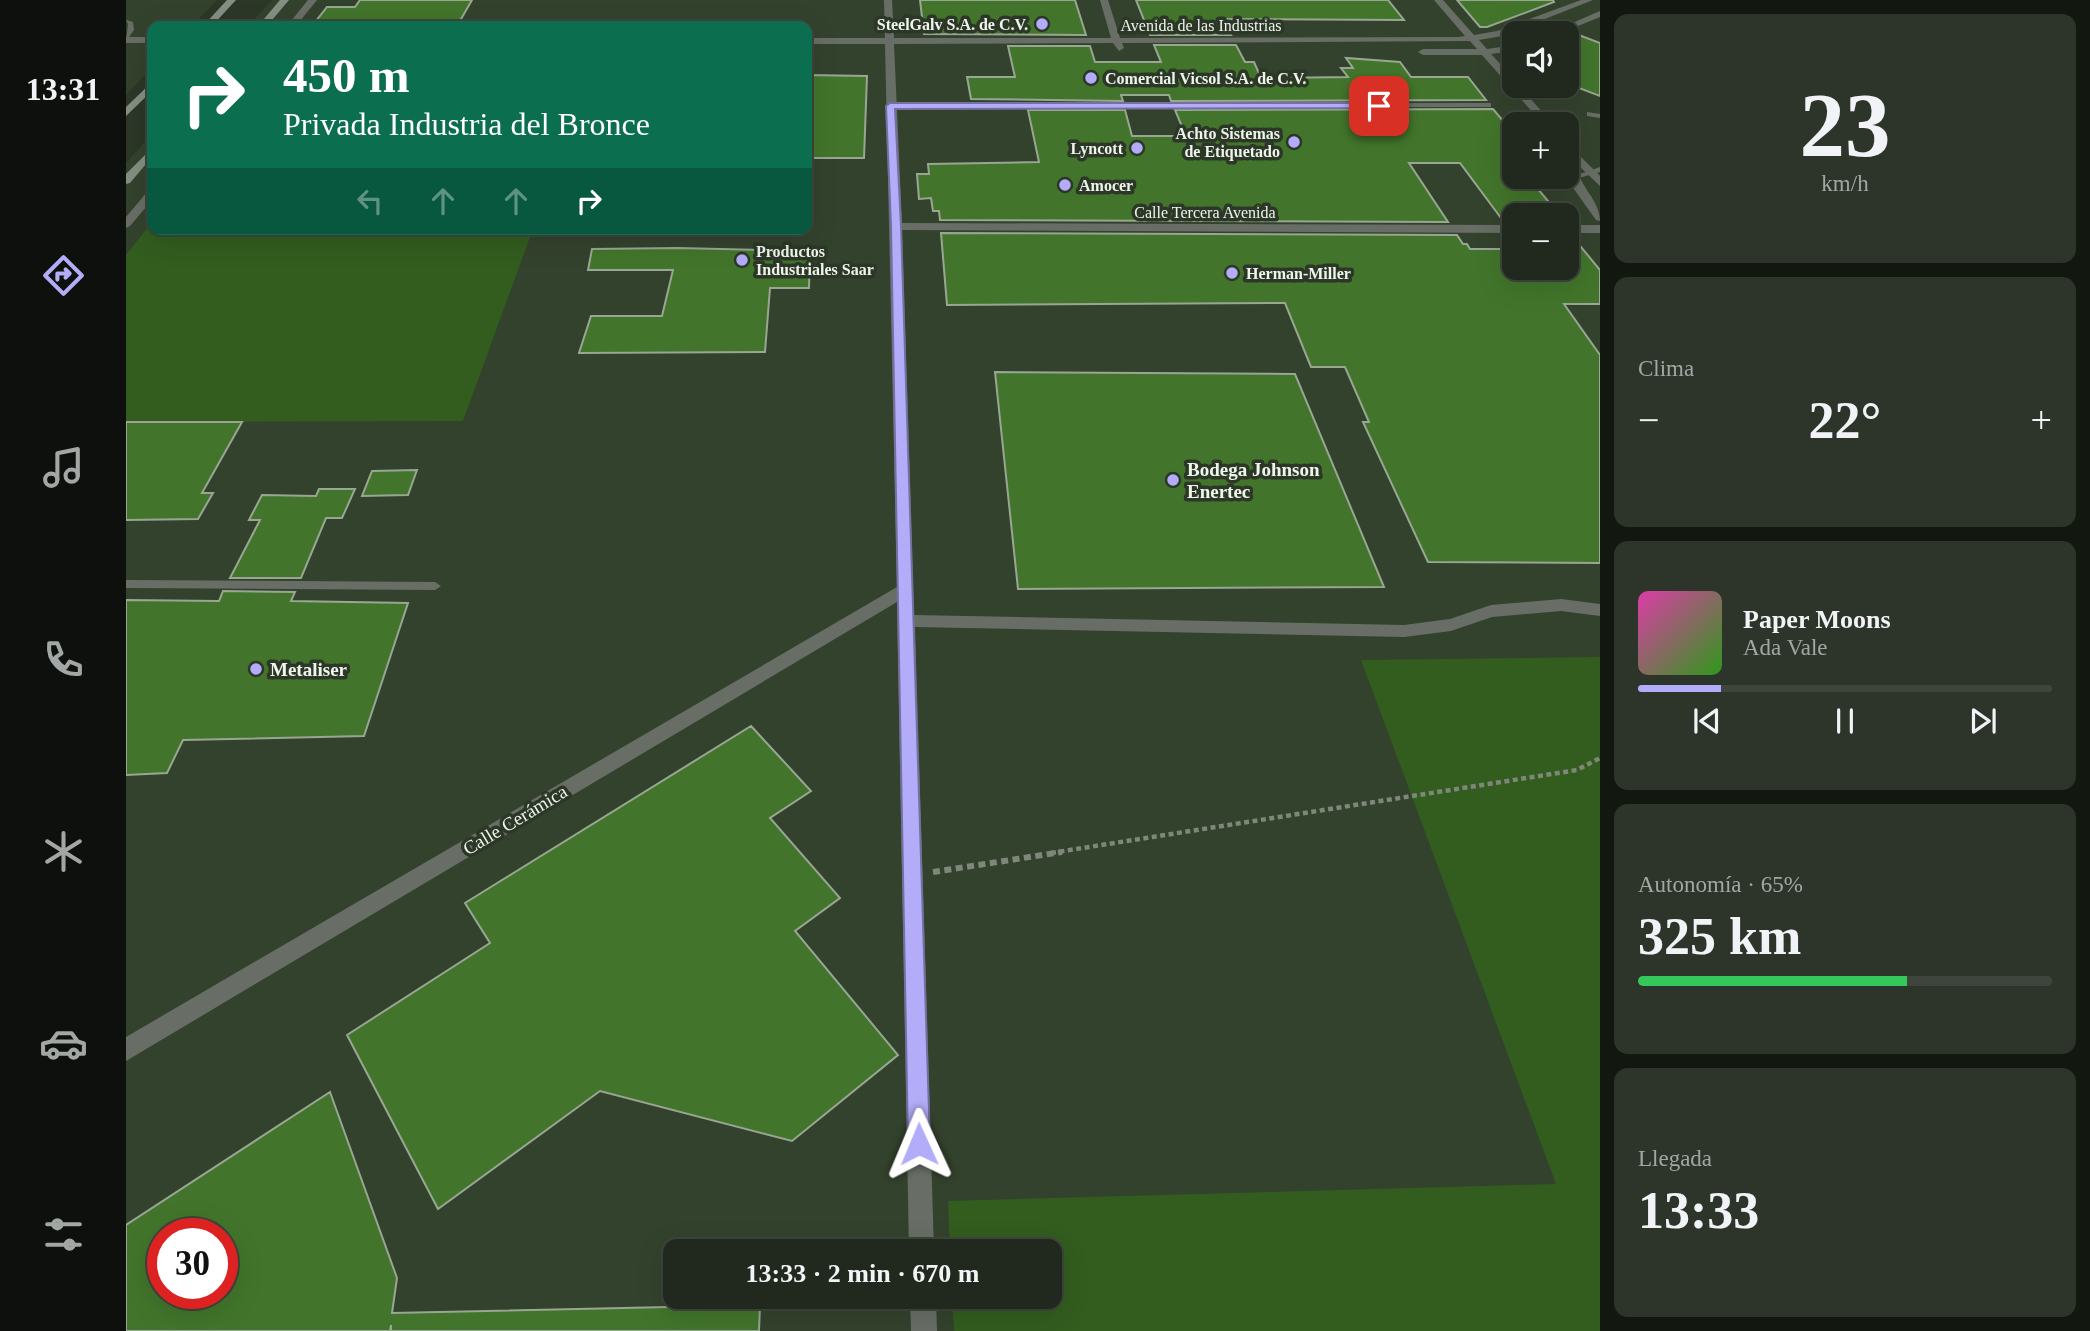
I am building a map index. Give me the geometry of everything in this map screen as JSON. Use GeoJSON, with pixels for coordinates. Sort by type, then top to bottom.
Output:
{"type":"FeatureCollection","features":[{"type":"Feature","properties":{"kind":"main road"},"geometry":{"type":"LineString","coordinates":[[212,21],[232,0]]}},
{"type":"Feature","properties":{"kind":"main road"},"geometry":{"type":"LineString","coordinates":[[266,21],[285,0]]}},
{"type":"Feature","properties":{"kind":"main road"},"geometry":{"type":"LineString","coordinates":[[126,113],[147,90]]}},
{"type":"Feature","properties":{"kind":"main road"},"geometry":{"type":"LineString","coordinates":[[126,181],[147,157]]}},
{"type":"Feature","properties":{"kind":"street"},"geometry":{"type":"LineString","coordinates":[[295,21],[313,0]]}},
{"type":"Feature","properties":{"kind":"street"},"geometry":{"type":"LineString","coordinates":[[888,0],[922,1239]]}},
{"type":"Feature","properties":{"kind":"street"},"geometry":{"type":"LineString","coordinates":[[1104,0],[1120,51]]}},
{"type":"Feature","properties":{"kind":"street"},"geometry":{"type":"LineString","coordinates":[[1438,0],[1502,71]]}},
{"type":"Feature","properties":{"kind":"street","name":"Avenida de las Industrias"},"geometry":{"type":"LineString","coordinates":[[812,52],[1117,40],[1473,39],[1499,34],[1589,0]]}},
{"type":"Feature","properties":{"kind":"street"},"geometry":{"type":"LineString","coordinates":[[1579,23],[1600,14]]}},
{"type":"Feature","properties":{"kind":"street"},"geometry":{"type":"LineString","coordinates":[[126,40],[147,40]]}},
{"type":"Feature","properties":{"kind":"street","name":"Avenida de las Industrias"},"geometry":{"type":"LineString","coordinates":[[812,41],[888,47],[1215,52]]}},
{"type":"Feature","properties":{"kind":"street"},"geometry":{"type":"LineString","coordinates":[[1418,52],[1502,50]]}},
{"type":"Feature","properties":{"kind":"street"},"geometry":{"type":"LineString","coordinates":[[126,51],[147,51]]}},
{"type":"Feature","properties":{"kind":"street"},"geometry":{"type":"LineString","coordinates":[[1525,98],[1538,112]]}},
{"type":"Feature","properties":{"kind":"street"},"geometry":{"type":"LineString","coordinates":[[1579,157],[1595,171],[1600,183]]}},
{"type":"Feature","properties":{"kind":"street"},"geometry":{"type":"LineString","coordinates":[[1579,187],[1598,212]]}},
{"type":"Feature","properties":{"kind":"street"},"geometry":{"type":"LineString","coordinates":[[126,224],[147,199]]}},
{"type":"Feature","properties":{"kind":"street","name":"Calle Tercera Avenida"},"geometry":{"type":"LineString","coordinates":[[896,226],[1502,229]]}},
{"type":"Feature","properties":{"kind":"street"},"geometry":{"type":"LineString","coordinates":[[1579,229],[1600,229]]}},
{"type":"Feature","properties":{"kind":"street","name":"Calle Cerámica"},"geometry":{"type":"LineString","coordinates":[[126,1050],[904,590]]}},
{"type":"Feature","properties":{"kind":"street"},"geometry":{"type":"LineString","coordinates":[[905,621],[1404,631],[1451,625],[1491,611],[1561,605],[1600,610]]}},
{"type":"Feature","properties":{"kind":"street"},"geometry":{"type":"LineString","coordinates":[[923,1309],[924,1331]]}},
{"type":"Feature","properties":{"kind":"lane"},"geometry":{"type":"LineString","coordinates":[[126,13],[131,15],[128,23],[131,30],[126,40]]}},
{"type":"Feature","properties":{"kind":"lane"},"geometry":{"type":"LineString","coordinates":[[890,106],[1488,105]]}},
{"type":"Feature","properties":{"kind":"lane"},"geometry":{"type":"LineString","coordinates":[[1590,114],[1600,116]]}},
{"type":"Feature","properties":{"kind":"lane"},"geometry":{"type":"LineString","coordinates":[[126,584],[435,586]]}},
{"type":"Feature","properties":{"kind":"path"},"geometry":{"type":"LineString","coordinates":[[912,876],[1577,771],[1600,758]]}},
{"type":"Feature","properties":{"kind":"shaded area"},"geometry":{"type":"Polygon","coordinates":[[[126,0],[217,0],[197,21],[147,21],[147,73],[126,95],[126,0]]]}},
{"type":"Feature","properties":{"kind":"shaded area"},"geometry":{"type":"Polygon","coordinates":[[[272,0],[1600,0],[1600,1331],[126,1331],[126,163],[147,140],[147,235],[812,235],[812,21],[253,21],[272,0]]]}},
{"type":"Feature","properties":{"kind":"green space"},"geometry":{"type":"Polygon","coordinates":[[[147,228],[147,235],[531,235],[463,421],[126,422],[126,255],[147,228]]]}},
{"type":"Feature","properties":{"kind":"green space"},"geometry":{"type":"Polygon","coordinates":[[[1600,657],[1600,1331],[954,1331],[953,1309],[1062,1309],[1062,1239],[950,1239],[948,1201],[1556,1184],[1361,660],[1600,657]]]}},
{"type":"Feature","properties":{"kind":"building"},"geometry":{"type":"Polygon","coordinates":[[[360,0],[472,0],[460,21],[316,21],[327,7],[355,7],[360,0]]]}},
{"type":"Feature","properties":{"kind":"building"},"geometry":{"type":"Polygon","coordinates":[[[920,0],[1075,0],[1086,35],[924,34],[920,0]]]}},
{"type":"Feature","properties":{"kind":"building"},"geometry":{"type":"Polygon","coordinates":[[[1136,0],[1388,0],[1404,20],[1222,19],[1231,35],[1150,35],[1136,0]]]}},
{"type":"Feature","properties":{"kind":"building"},"geometry":{"type":"Polygon","coordinates":[[[1457,0],[1554,2],[1487,27],[1480,27],[1457,0]]]}},
{"type":"Feature","properties":{"kind":"building"},"geometry":{"type":"Polygon","coordinates":[[[1579,35],[1600,43],[1600,96],[1579,88],[1579,35]]]}},
{"type":"Feature","properties":{"kind":"building"},"geometry":{"type":"Polygon","coordinates":[[[1154,45],[1236,45],[1245,62],[1254,62],[1261,78],[1348,77],[1341,68],[1353,68],[1346,58],[1400,62],[1411,77],[1468,77],[1486,100],[1171,101],[1169,95],[1121,95],[1123,101],[971,99],[967,77],[1015,77],[1008,46],[1090,46],[1095,62],[1161,62],[1154,45]]]}},
{"type":"Feature","properties":{"kind":"building"},"geometry":{"type":"Polygon","coordinates":[[[812,75],[867,76],[864,158],[812,158],[812,75]]]}},
{"type":"Feature","properties":{"kind":"building"},"geometry":{"type":"Polygon","coordinates":[[[1493,109],[1502,120],[1502,189],[1538,189],[1550,203],[1502,203],[1502,219],[1460,163],[1409,163],[1448,222],[940,220],[939,211],[933,211],[931,198],[919,199],[917,174],[929,174],[928,164],[1039,162],[1028,110],[1125,110],[1132,136],[1186,136],[1175,110],[1493,109]]]}},
{"type":"Feature","properties":{"kind":"building"},"geometry":{"type":"Polygon","coordinates":[[[941,233],[1457,235],[1470,249],[1502,249],[1502,280],[1579,280],[1579,244],[1600,270],[1600,304],[1564,304],[1600,355],[1600,563],[1428,562],[1363,422],[1369,422],[1345,367],[1311,367],[1285,303],[947,305],[941,233]]]}},
{"type":"Feature","properties":{"kind":"building"},"geometry":{"type":"Polygon","coordinates":[[[592,249],[810,251],[809,288],[770,288],[765,352],[579,353],[591,316],[662,316],[673,270],[588,270],[592,249]]]}},
{"type":"Feature","properties":{"kind":"building","name":"Bodega Johnson Enertec"},"geometry":{"type":"Polygon","coordinates":[[[995,372],[1295,374],[1384,587],[1018,589],[995,372]]]}},
{"type":"Feature","properties":{"kind":"building"},"geometry":{"type":"Polygon","coordinates":[[[126,422],[242,422],[202,493],[213,493],[198,519],[126,520],[126,422]]]}},
{"type":"Feature","properties":{"kind":"building"},"geometry":{"type":"Polygon","coordinates":[[[417,470],[408,495],[362,496],[372,471],[417,470]]]}},
{"type":"Feature","properties":{"kind":"building"},"geometry":{"type":"Polygon","coordinates":[[[319,489],[355,489],[342,518],[326,518],[301,578],[230,578],[260,520],[249,520],[262,495],[316,496],[319,489]]]}},
{"type":"Feature","properties":{"kind":"building","name":"Metaliser"},"geometry":{"type":"Polygon","coordinates":[[[223,591],[295,592],[291,601],[408,603],[364,736],[183,740],[167,773],[126,775],[126,600],[219,601],[223,591]]]}},
{"type":"Feature","properties":{"kind":"building"},"geometry":{"type":"Polygon","coordinates":[[[751,726],[811,791],[770,818],[840,898],[795,931],[898,1055],[792,1141],[600,1091],[438,1209],[347,1035],[490,943],[465,903],[751,726]]]}},
{"type":"Feature","properties":{"kind":"building"},"geometry":{"type":"Polygon","coordinates":[[[330,1092],[397,1278],[392,1313],[663,1307],[760,1309],[759,1331],[391,1331],[391,1325],[390,1331],[126,1331],[126,1225],[330,1092]]]}},
{"type":"Feature","properties":{"kind":"place","name":"SteelGalv S.A. de C.V."},"geometry":{"type":"Point","coordinates":[1042,24]}},
{"type":"Feature","properties":{"kind":"place","name":"Comercial Vicsol S.A. de C.V."},"geometry":{"type":"Point","coordinates":[1091,78]}},
{"type":"Feature","properties":{"kind":"place","name":"Achto Sistemas de Etiquetado"},"geometry":{"type":"Point","coordinates":[1294,142]}},
{"type":"Feature","properties":{"kind":"place","name":"Lyncott"},"geometry":{"type":"Point","coordinates":[1137,148]}},
{"type":"Feature","properties":{"kind":"place","name":"Amocer"},"geometry":{"type":"Point","coordinates":[1065,185]}},
{"type":"Feature","properties":{"kind":"place","name":"Productos Industriales Saar"},"geometry":{"type":"Point","coordinates":[742,260]}},
{"type":"Feature","properties":{"kind":"place","name":"Herman-Miller"},"geometry":{"type":"Point","coordinates":[1232,273]}},
{"type":"Feature","properties":{"kind":"place","name":"Bodega Johnson Enertec"},"geometry":{"type":"Point","coordinates":[1173,480]}},
{"type":"Feature","properties":{"kind":"place","name":"Metaliser"},"geometry":{"type":"Point","coordinates":[256,669]}},
{"type":"Feature","properties":{"kind":"route"},"geometry":{"type":"LineString","coordinates":[[919,1144],[896,226],[890,106],[1379,106]]}}]}
